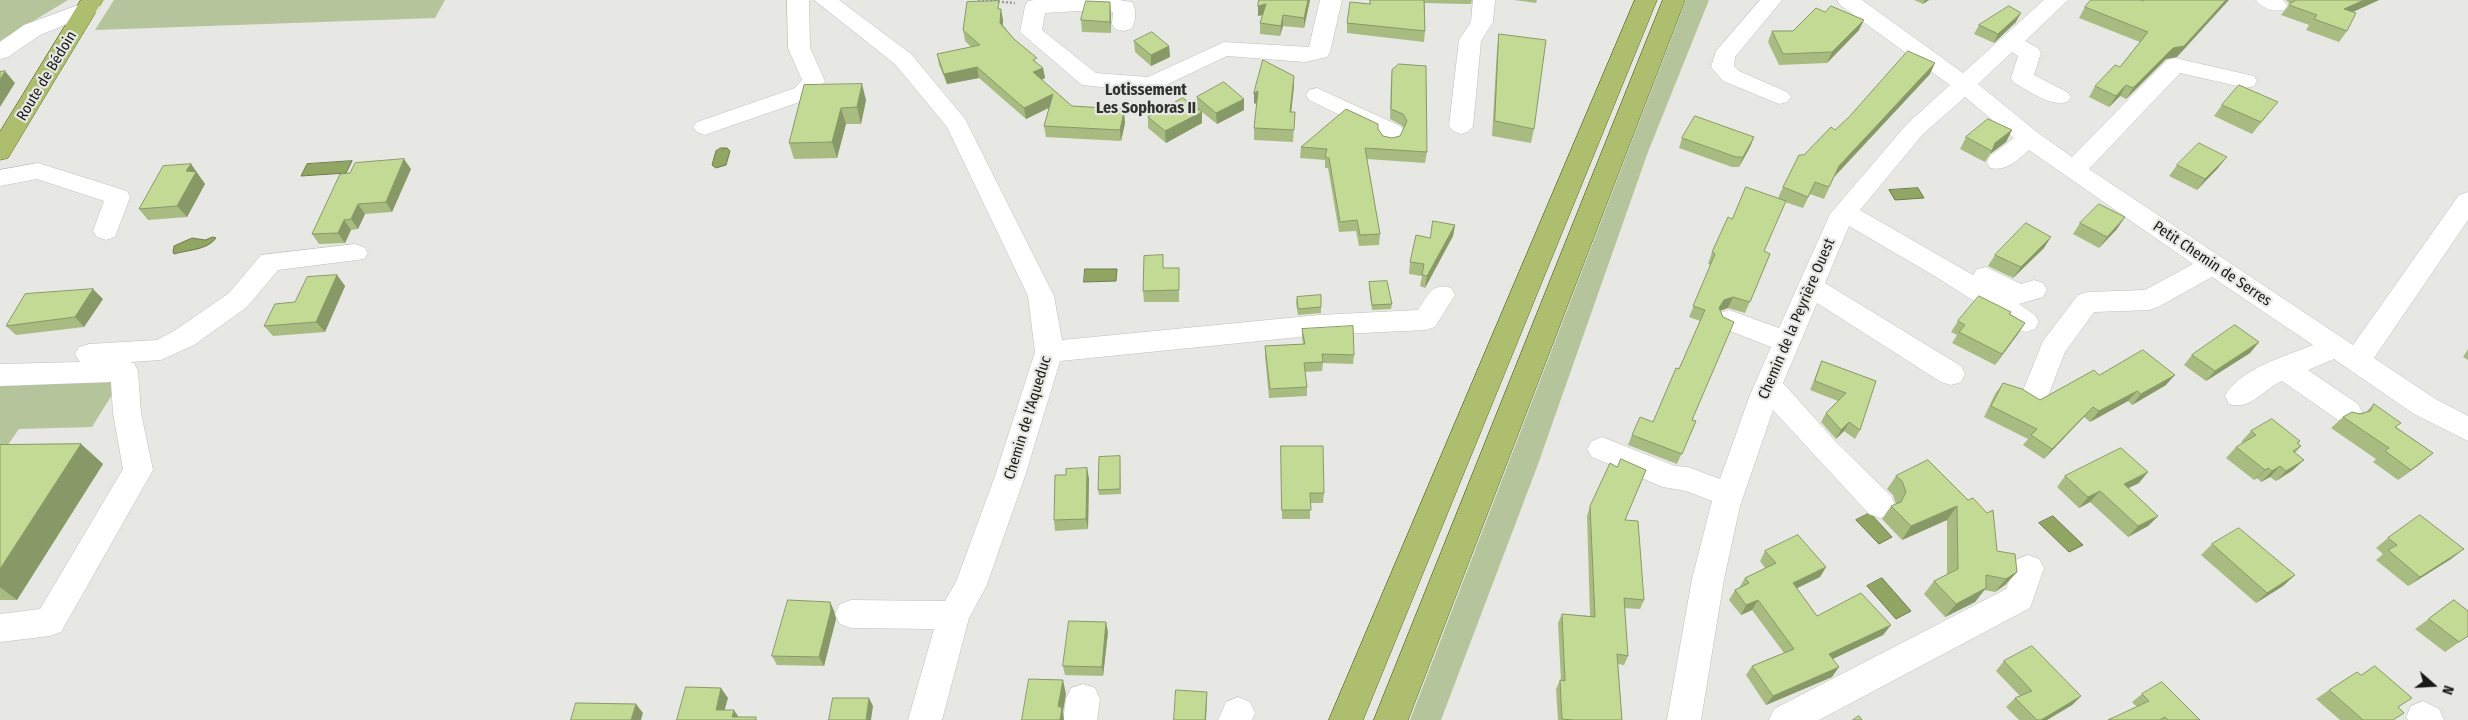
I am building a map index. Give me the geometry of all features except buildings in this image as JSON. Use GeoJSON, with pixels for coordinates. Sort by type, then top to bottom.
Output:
{"type":"FeatureCollection","features":[{"type":"Feature","properties":{"kind":"main road"},"geometry":{"type":"LineString","coordinates":[[1346,720],[1646,0]]}},
{"type":"Feature","properties":{"kind":"main road"},"geometry":{"type":"LineString","coordinates":[[1391,720],[1674,0]]}},
{"type":"Feature","properties":{"kind":"main road","name":"Route de Bédoin"},"geometry":{"type":"LineString","coordinates":[[0,152],[90,4]]}},
{"type":"Feature","properties":{"kind":"street"},"geometry":{"type":"LineString","coordinates":[[705,127],[804,94],[814,81],[799,48],[798,0]]}},
{"type":"Feature","properties":{"kind":"street","name":"Chemin de l'Aqueduc"},"geometry":{"type":"LineString","coordinates":[[825,0],[903,59],[957,124],[1041,296],[1048,333],[1049,352],[1000,504],[970,587],[954,615],[925,720]]}},
{"type":"Feature","properties":{"kind":"street"},"geometry":{"type":"LineString","coordinates":[[1319,81],[1332,0]]}},
{"type":"Feature","properties":{"kind":"street"},"geometry":{"type":"LineString","coordinates":[[1771,0],[1724,56],[1722,66],[1731,76],[1779,97]]}},
{"type":"Feature","properties":{"kind":"street","name":"Petit Chemin de Serres"},"geometry":{"type":"LineString","coordinates":[[1848,0],[1965,85],[2029,138],[2074,170],[2424,406],[2468,430]]}},
{"type":"Feature","properties":{"kind":"street","name":"Chemin de la Peyrière Ouest"},"geometry":{"type":"LineString","coordinates":[[1684,720],[1708,579],[1729,495],[1768,385],[1839,220],[1915,129],[2012,43],[2057,0]]}},
{"type":"Feature","properties":{"kind":"street"},"geometry":{"type":"LineString","coordinates":[[0,52],[32,30],[90,4]]}},
{"type":"Feature","properties":{"kind":"street"},"geometry":{"type":"LineString","coordinates":[[1123,24],[1124,7],[1096,4],[1052,7],[1036,6],[1025,10],[1031,32],[1090,80],[1152,85],[1224,49],[1305,54],[1319,81],[1392,131],[1390,139]]}},
{"type":"Feature","properties":{"kind":"street"},"geometry":{"type":"LineString","coordinates":[[1461,126],[1470,40],[1479,31],[1485,9]]}},
{"type":"Feature","properties":{"kind":"street"},"geometry":{"type":"LineString","coordinates":[[2012,43],[2030,53],[2022,78],[2059,98]]}},
{"type":"Feature","properties":{"kind":"street"},"geometry":{"type":"LineString","coordinates":[[2074,170],[2175,65],[2246,81]]}},
{"type":"Feature","properties":{"kind":"street"},"geometry":{"type":"LineString","coordinates":[[1319,81],[1384,116]]}},
{"type":"Feature","properties":{"kind":"street"},"geometry":{"type":"LineString","coordinates":[[1999,162],[2029,138]]}},
{"type":"Feature","properties":{"kind":"street"},"geometry":{"type":"LineString","coordinates":[[0,178],[38,171],[118,197],[106,231]]}},
{"type":"Feature","properties":{"kind":"street"},"geometry":{"type":"LineString","coordinates":[[2239,396],[2264,377],[2283,368],[2347,354],[2468,201]]}},
{"type":"Feature","properties":{"kind":"street"},"geometry":{"type":"LineString","coordinates":[[1850,206],[2018,295],[2034,290]]}},
{"type":"Feature","properties":{"kind":"street"},"geometry":{"type":"LineString","coordinates":[[1850,206],[2026,322]]}},
{"type":"Feature","properties":{"kind":"street"},"geometry":{"type":"LineString","coordinates":[[0,358],[161,350],[184,338],[238,300],[270,262],[355,253]]}},
{"type":"Feature","properties":{"kind":"street"},"geometry":{"type":"LineString","coordinates":[[2036,393],[2053,348],[2088,302],[2149,300],[2213,265]]}},
{"type":"Feature","properties":{"kind":"street"},"geometry":{"type":"LineString","coordinates":[[1810,286],[1951,374]]}},
{"type":"Feature","properties":{"kind":"street"},"geometry":{"type":"LineString","coordinates":[[1049,352],[1328,325],[1426,320],[1442,295]]}},
{"type":"Feature","properties":{"kind":"street"},"geometry":{"type":"LineString","coordinates":[[1729,320],[1786,342]]}},
{"type":"Feature","properties":{"kind":"street"},"geometry":{"type":"LineString","coordinates":[[2283,368],[2348,412]]}},
{"type":"Feature","properties":{"kind":"street"},"geometry":{"type":"LineString","coordinates":[[0,375],[124,371],[127,413],[138,470],[50,622],[0,628]]}},
{"type":"Feature","properties":{"kind":"street"},"geometry":{"type":"LineString","coordinates":[[1768,385],[1825,449],[1880,505]]}},
{"type":"Feature","properties":{"kind":"street"},"geometry":{"type":"LineString","coordinates":[[1602,449],[1673,478],[1688,479],[1729,495]]}},
{"type":"Feature","properties":{"kind":"street"},"geometry":{"type":"LineString","coordinates":[[1786,720],[2019,598],[2028,568]]}},
{"type":"Feature","properties":{"kind":"street"},"geometry":{"type":"LineString","coordinates":[[851,614],[954,615]]}},
{"type":"Feature","properties":{"kind":"path"},"geometry":{"type":"LineString","coordinates":[[978,0],[1025,10]]}},
{"type":"Feature","properties":{"kind":"shaded area"},"geometry":{"type":"Polygon","coordinates":[[[0,0],[68,0],[0,41],[0,0]]]}},
{"type":"Feature","properties":{"kind":"shaded area"},"geometry":{"type":"Polygon","coordinates":[[[114,0],[445,0],[435,18],[95,30],[114,0]]]}},
{"type":"Feature","properties":{"kind":"shaded area"},"geometry":{"type":"Polygon","coordinates":[[[1686,0],[1709,0],[1648,152],[1537,467],[1441,720],[1410,720],[1686,0]]]}},
{"type":"Feature","properties":{"kind":"shaded area"},"geometry":{"type":"Polygon","coordinates":[[[721,148],[727,148],[730,151],[726,165],[716,168],[712,165],[716,151],[721,148]]]}},
{"type":"Feature","properties":{"kind":"shaded area"},"geometry":{"type":"Polygon","coordinates":[[[352,161],[346,173],[301,176],[307,164],[352,161]]]}},
{"type":"Feature","properties":{"kind":"shaded area"},"geometry":{"type":"Polygon","coordinates":[[[1918,188],[1924,198],[1895,200],[1889,190],[1918,188]]]}},
{"type":"Feature","properties":{"kind":"shaded area"},"geometry":{"type":"Polygon","coordinates":[[[213,237],[216,238],[203,247],[174,254],[173,252],[174,246],[192,238],[205,240],[213,237]]]}},
{"type":"Feature","properties":{"kind":"shaded area"},"geometry":{"type":"Polygon","coordinates":[[[1085,269],[1117,269],[1116,281],[1084,282],[1085,269]]]}},
{"type":"Feature","properties":{"kind":"shaded area"},"geometry":{"type":"Polygon","coordinates":[[[43,379],[120,382],[92,427],[19,429],[0,456],[0,383],[43,379]]]}},
{"type":"Feature","properties":{"kind":"shaded area"},"geometry":{"type":"Polygon","coordinates":[[[1870,513],[1892,537],[1879,544],[1856,520],[1870,513]]]}},
{"type":"Feature","properties":{"kind":"shaded area"},"geometry":{"type":"Polygon","coordinates":[[[2053,516],[2083,545],[2069,552],[2039,523],[2053,516]]]}},
{"type":"Feature","properties":{"kind":"shaded area"},"geometry":{"type":"Polygon","coordinates":[[[1882,578],[1911,611],[1896,619],[1867,586],[1882,578]]]}},
{"type":"Feature","properties":{"kind":"district","name":"Lotissement Les Sophoras II"},"geometry":{"type":"Point","coordinates":[1146,100]}}]}
